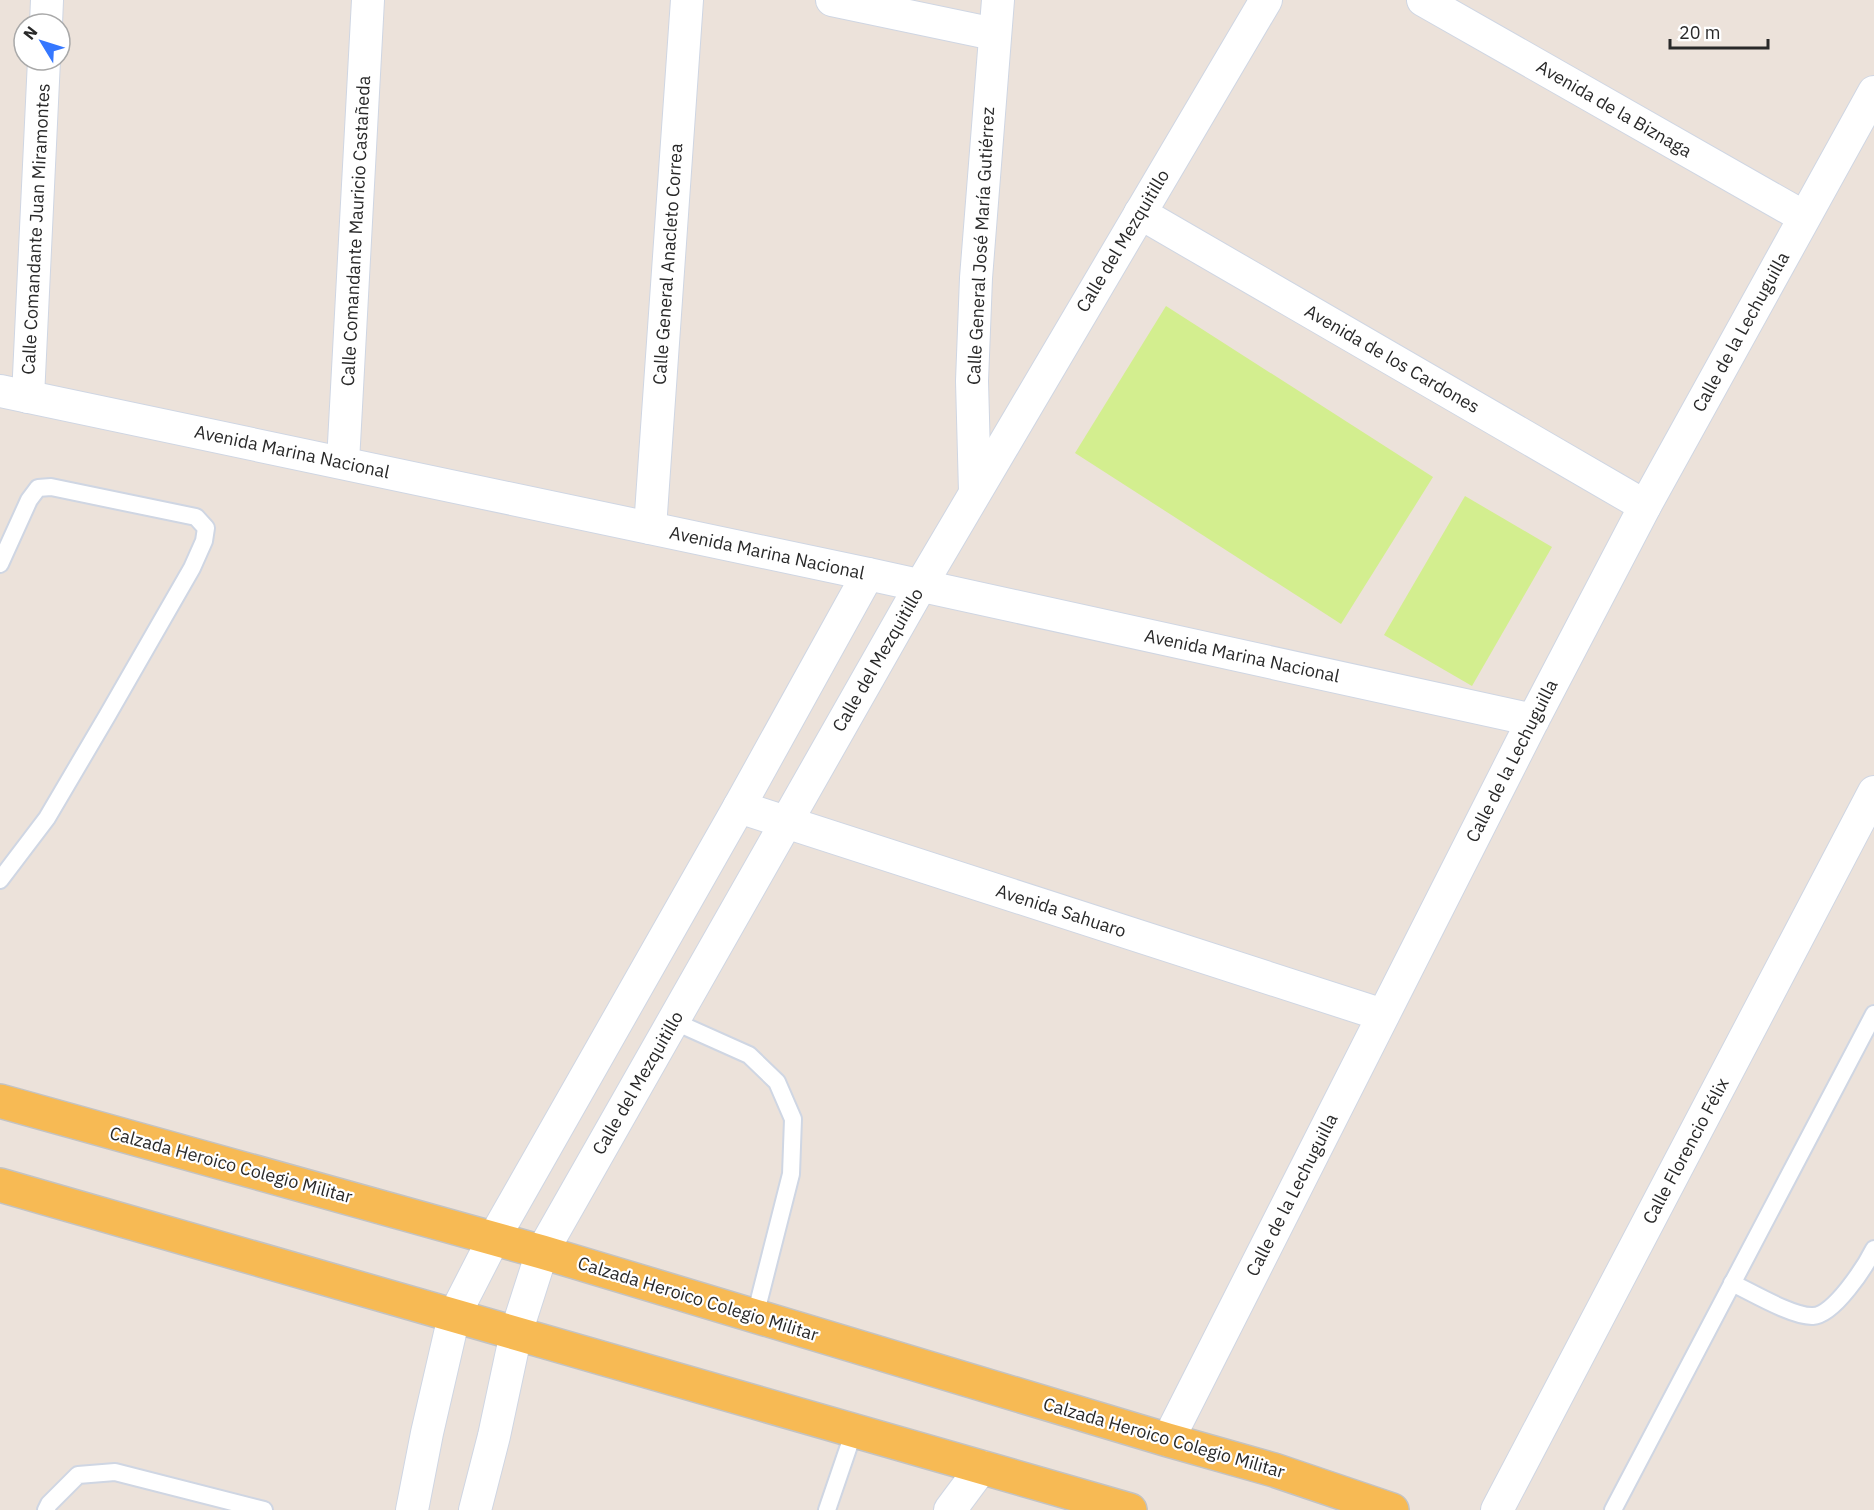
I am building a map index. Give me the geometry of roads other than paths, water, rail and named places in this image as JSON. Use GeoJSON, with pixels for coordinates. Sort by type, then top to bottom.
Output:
{"type":"FeatureCollection","features":[{"type":"Feature","properties":{"kind":"main road","name":"Calzada Heroico Colegio Militar"},"geometry":{"type":"LineString","coordinates":[[0,1101],[542,1252],[1274,1470],[1392,1510]]}},
{"type":"Feature","properties":{"kind":"main road"},"geometry":{"type":"LineString","coordinates":[[0,1185],[1130,1510]]}},
{"type":"Feature","properties":{"kind":"street","name":"Calle Comandante Mauricio Castañeda"},"geometry":{"type":"LineString","coordinates":[[343,462],[368,0]]}},
{"type":"Feature","properties":{"kind":"street","name":"Calle General Anacleto Correa"},"geometry":{"type":"LineString","coordinates":[[650,528],[687,0]]}},
{"type":"Feature","properties":{"kind":"street"},"geometry":{"type":"LineString","coordinates":[[832,0],[994,34]]}},
{"type":"Feature","properties":{"kind":"street","name":"Calle General José María Gutiérrez"},"geometry":{"type":"LineString","coordinates":[[975,492],[972,381],[976,278],[998,0]]}},
{"type":"Feature","properties":{"kind":"street","name":"Calle del Mezquitillo"},"geometry":{"type":"LineString","coordinates":[[475,1510],[494,1436],[516,1333],[542,1252],[921,585],[1266,0]]}},
{"type":"Feature","properties":{"kind":"street","name":"Avenida de la Biznaga"},"geometry":{"type":"LineString","coordinates":[[1423,0],[1804,217]]}},
{"type":"Feature","properties":{"kind":"street","name":"Calle Comandante Juan Miramontes"},"geometry":{"type":"LineString","coordinates":[[14,394],[43,72]]}},
{"type":"Feature","properties":{"kind":"street","name":"Calle de la Lechuguilla"},"geometry":{"type":"LineString","coordinates":[[1168,1440],[1533,720],[1645,506],[1874,92]]}},
{"type":"Feature","properties":{"kind":"street","name":"Avenida de los Cardones"},"geometry":{"type":"LineString","coordinates":[[1140,213],[1645,506]]}},
{"type":"Feature","properties":{"kind":"street","name":"Avenida Marina Nacional"},"geometry":{"type":"LineString","coordinates":[[14,394],[921,585],[1533,720]]}},
{"type":"Feature","properties":{"kind":"street"},"geometry":{"type":"LineString","coordinates":[[412,1510],[454,1316],[494,1238],[739,807],[868,574]]}},
{"type":"Feature","properties":{"kind":"street","name":"Calle Florencio Félix"},"geometry":{"type":"LineString","coordinates":[[1497,1510],[1874,792]]}},
{"type":"Feature","properties":{"kind":"street","name":"Avenida Sahuaro"},"geometry":{"type":"LineString","coordinates":[[739,807],[1383,1016]]}},
{"type":"Feature","properties":{"kind":"street"},"geometry":{"type":"LineString","coordinates":[[950,1510],[981,1467]]}},
{"type":"Feature","properties":{"kind":"lane"},"geometry":{"type":"LineString","coordinates":[[0,564],[29,500],[38,488],[51,487],[196,517],[206,528],[204,541],[192,568],[113,706],[47,818],[0,880]]}},
{"type":"Feature","properties":{"kind":"lane"},"geometry":{"type":"LineString","coordinates":[[1613,1510],[1874,1014]]}},
{"type":"Feature","properties":{"kind":"lane"},"geometry":{"type":"LineString","coordinates":[[673,1022],[749,1055],[777,1082],[793,1119],[791,1174],[755,1316]]}},
{"type":"Feature","properties":{"kind":"lane"},"geometry":{"type":"LineString","coordinates":[[1732,1283],[1796,1313],[1815,1316],[1831,1308],[1865,1267],[1874,1249]]}},
{"type":"Feature","properties":{"kind":"lane"},"geometry":{"type":"LineString","coordinates":[[827,1510],[854,1431]]}},
{"type":"Feature","properties":{"kind":"lane"},"geometry":{"type":"LineString","coordinates":[[46,1510],[49,1504],[78,1475],[116,1472],[264,1510]]}}]}
